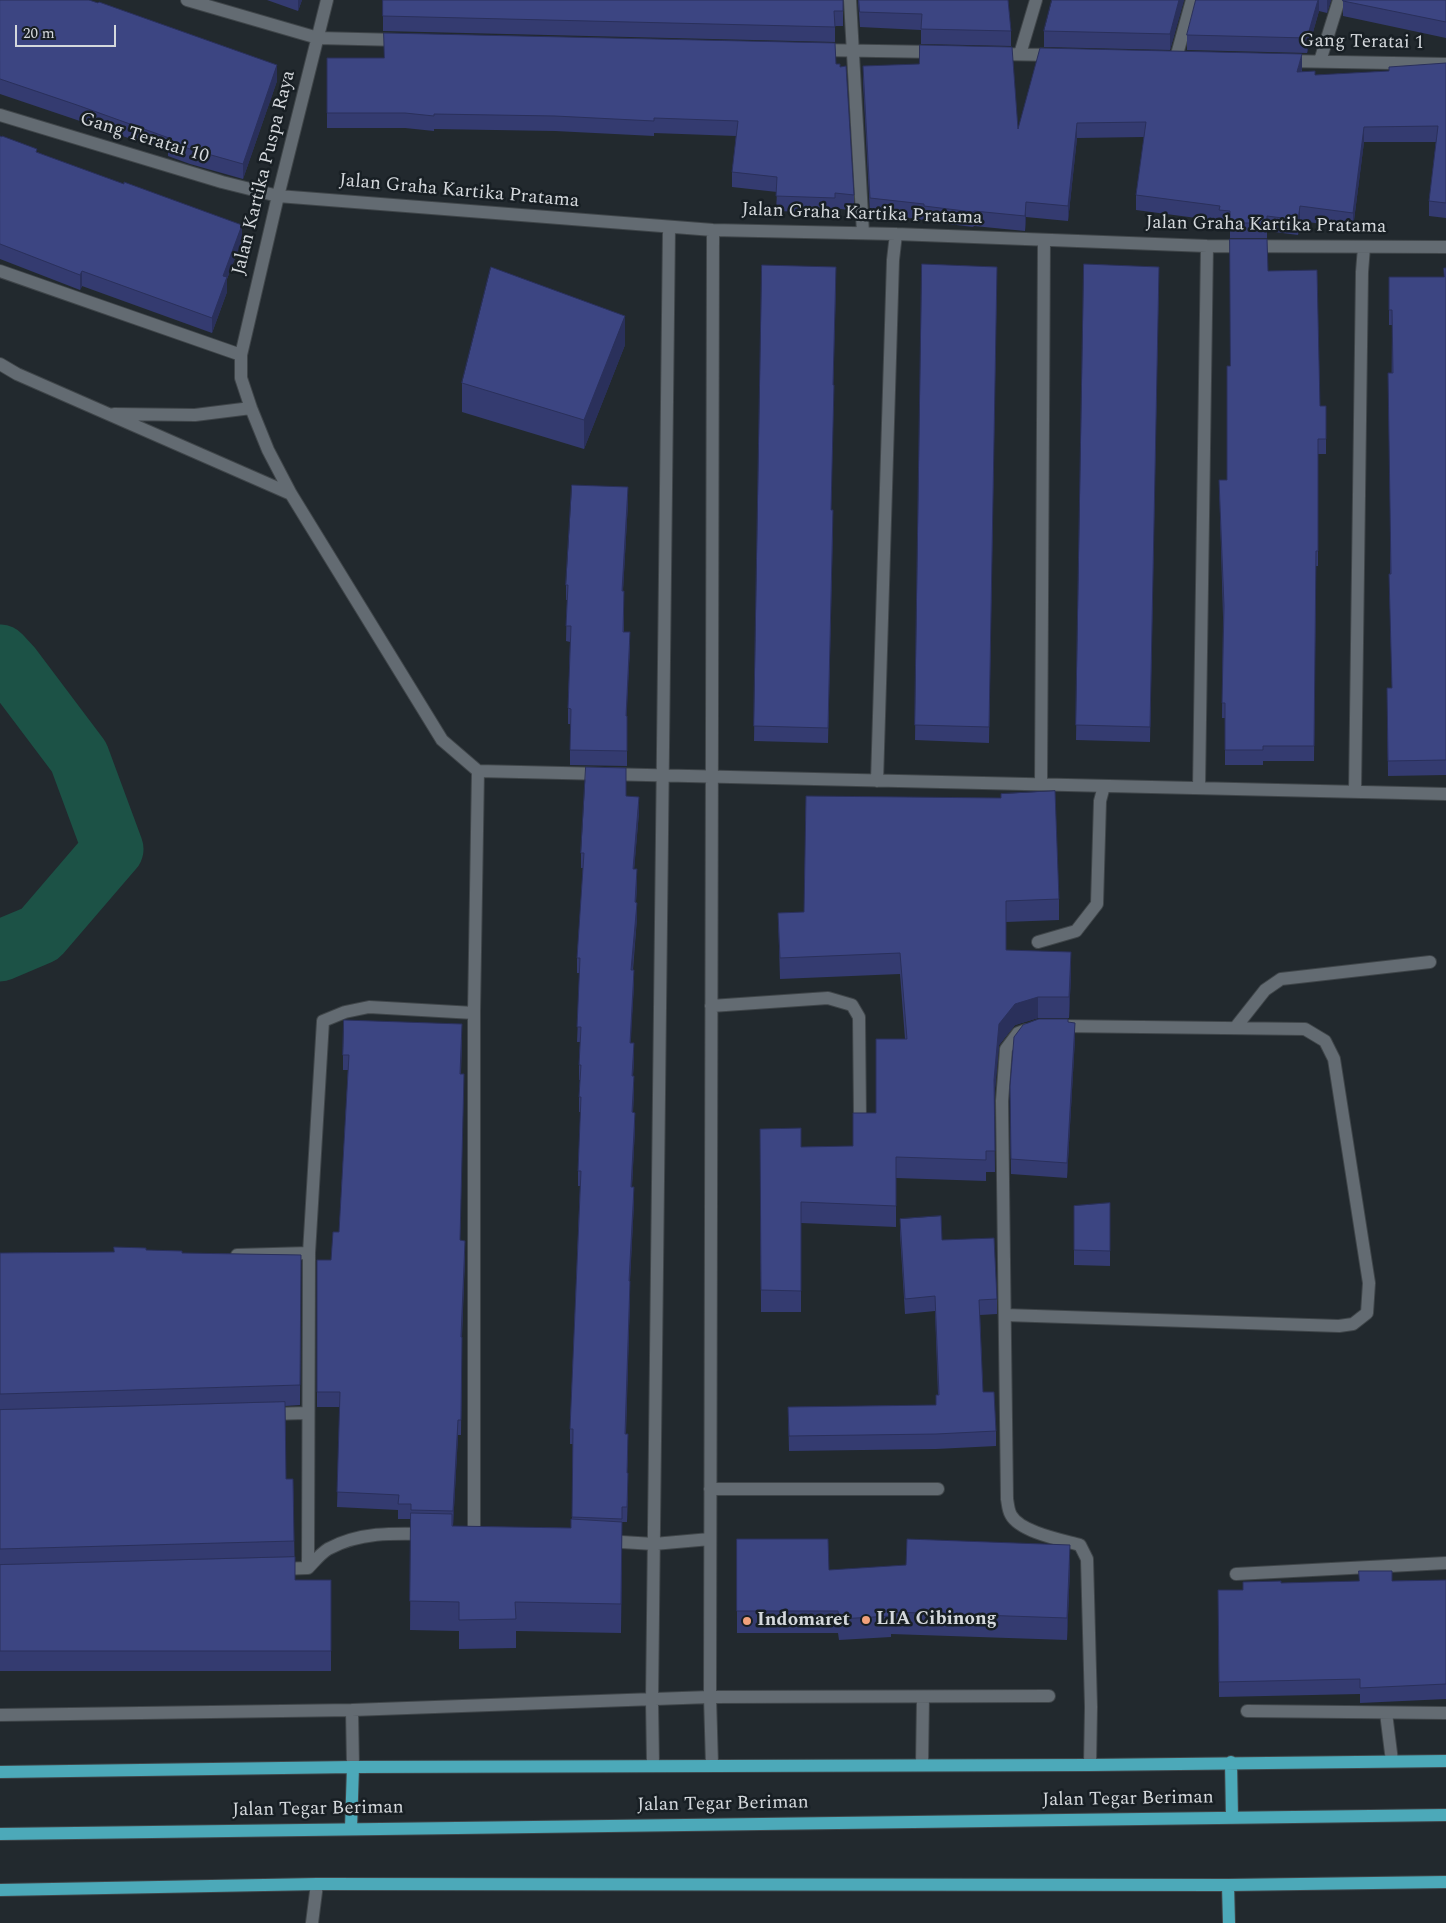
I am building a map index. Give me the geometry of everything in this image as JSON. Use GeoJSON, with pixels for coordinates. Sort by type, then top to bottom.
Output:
{"type":"FeatureCollection","features":[{"type":"Feature","properties":{"kind":"main road","name":"Jalan Tegar Beriman"},"geometry":{"type":"LineString","coordinates":[[0,1772],[353,1767],[1090,1765],[1446,1761]]}},
{"type":"Feature","properties":{"kind":"main road"},"geometry":{"type":"LineString","coordinates":[[1231,1762],[1232,1818]]}},
{"type":"Feature","properties":{"kind":"main road"},"geometry":{"type":"LineString","coordinates":[[351,1828],[353,1767]]}},
{"type":"Feature","properties":{"kind":"main road","name":"Jalan Tegar Beriman"},"geometry":{"type":"LineString","coordinates":[[0,1834],[1446,1815]]}},
{"type":"Feature","properties":{"kind":"main road"},"geometry":{"type":"LineString","coordinates":[[0,1890],[317,1884],[1228,1885],[1446,1882]]}},
{"type":"Feature","properties":{"kind":"main road"},"geometry":{"type":"LineString","coordinates":[[1228,1885],[1229,1923]]}},
{"type":"Feature","properties":{"kind":"street"},"geometry":{"type":"LineString","coordinates":[[187,0],[318,38],[416,41]]}},
{"type":"Feature","properties":{"kind":"street","name":"Jalan Kartika Puspa Raya"},"geometry":{"type":"LineString","coordinates":[[327,0],[241,354],[242,378],[251,408],[268,450],[292,494],[442,740],[478,772]]}},
{"type":"Feature","properties":{"kind":"street"},"geometry":{"type":"LineString","coordinates":[[850,0],[863,233]]}},
{"type":"Feature","properties":{"kind":"street"},"geometry":{"type":"LineString","coordinates":[[1020,54],[1036,0]]}},
{"type":"Feature","properties":{"kind":"street"},"geometry":{"type":"LineString","coordinates":[[1176,58],[1192,0]]}},
{"type":"Feature","properties":{"kind":"street"},"geometry":{"type":"LineString","coordinates":[[1320,61],[1339,0]]}},
{"type":"Feature","properties":{"kind":"street"},"geometry":{"type":"LineString","coordinates":[[803,50],[950,53]]}},
{"type":"Feature","properties":{"kind":"street"},"geometry":{"type":"LineString","coordinates":[[980,54],[1068,56]]}},
{"type":"Feature","properties":{"kind":"street","name":"Gang Teratai 1"},"geometry":{"type":"LineString","coordinates":[[1272,60],[1446,64]]}},
{"type":"Feature","properties":{"kind":"street","name":"Gang Teratai 10"},"geometry":{"type":"LineString","coordinates":[[0,115],[222,182],[278,196]]}},
{"type":"Feature","properties":{"kind":"street","name":"Jalan Graha Kartika Pratama"},"geometry":{"type":"LineString","coordinates":[[278,196],[713,230],[896,234],[1207,246],[1446,247]]}},
{"type":"Feature","properties":{"kind":"street"},"geometry":{"type":"LineString","coordinates":[[653,1765],[652,1700],[669,228]]}},
{"type":"Feature","properties":{"kind":"street"},"geometry":{"type":"LineString","coordinates":[[712,1765],[710,1697],[710,1489],[713,230]]}},
{"type":"Feature","properties":{"kind":"street"},"geometry":{"type":"LineString","coordinates":[[878,781],[893,260],[896,234]]}},
{"type":"Feature","properties":{"kind":"street"},"geometry":{"type":"LineString","coordinates":[[1042,784],[1044,240]]}},
{"type":"Feature","properties":{"kind":"street"},"geometry":{"type":"LineString","coordinates":[[1199,788],[1207,246]]}},
{"type":"Feature","properties":{"kind":"street"},"geometry":{"type":"LineString","coordinates":[[1356,792],[1362,272],[1364,247]]}},
{"type":"Feature","properties":{"kind":"street"},"geometry":{"type":"LineString","coordinates":[[0,271],[241,354]]}},
{"type":"Feature","properties":{"kind":"street"},"geometry":{"type":"LineString","coordinates":[[0,364],[17,374],[292,494]]}},
{"type":"Feature","properties":{"kind":"street"},"geometry":{"type":"LineString","coordinates":[[108,414],[195,415],[251,408]]}},
{"type":"Feature","properties":{"kind":"street"},"geometry":{"type":"LineString","coordinates":[[474,1535],[474,1013],[478,772],[1446,794]]}},
{"type":"Feature","properties":{"kind":"street"},"geometry":{"type":"LineString","coordinates":[[1038,942],[1076,931],[1097,904],[1100,801],[1104,786]]}},
{"type":"Feature","properties":{"kind":"street"},"geometry":{"type":"LineString","coordinates":[[1235,1028],[1265,990],[1281,979],[1430,962]]}},
{"type":"Feature","properties":{"kind":"street"},"geometry":{"type":"LineString","coordinates":[[711,1006],[828,998],[852,1005],[859,1017],[860,1120]]}},
{"type":"Feature","properties":{"kind":"street"},"geometry":{"type":"LineString","coordinates":[[308,1568],[309,1253],[323,1021],[345,1012],[369,1007],[474,1013]]}},
{"type":"Feature","properties":{"kind":"street"},"geometry":{"type":"LineString","coordinates":[[1005,1315],[1339,1326],[1353,1324],[1367,1313],[1369,1283],[1334,1059],[1325,1041],[1305,1029],[1043,1026],[1018,1033],[1006,1049],[1002,1101],[1007,1499],[1010,1514],[1019,1524],[1048,1536],[1080,1545],[1087,1559],[1091,1697],[1090,1765]]}},
{"type":"Feature","properties":{"kind":"street"},"geometry":{"type":"LineString","coordinates":[[229,1255],[309,1253]]}},
{"type":"Feature","properties":{"kind":"street"},"geometry":{"type":"LineString","coordinates":[[258,1414],[307,1413]]}},
{"type":"Feature","properties":{"kind":"street"},"geometry":{"type":"LineString","coordinates":[[710,1489],[938,1489]]}},
{"type":"Feature","properties":{"kind":"street"},"geometry":{"type":"LineString","coordinates":[[268,1570],[308,1568],[326,1550],[358,1537],[394,1533],[444,1534]]}},
{"type":"Feature","properties":{"kind":"street"},"geometry":{"type":"LineString","coordinates":[[588,1540],[654,1544],[710,1538]]}},
{"type":"Feature","properties":{"kind":"street"},"geometry":{"type":"LineString","coordinates":[[1236,1574],[1446,1563]]}},
{"type":"Feature","properties":{"kind":"street"},"geometry":{"type":"LineString","coordinates":[[0,1714],[352,1710],[710,1697],[1049,1696]]}},
{"type":"Feature","properties":{"kind":"street"},"geometry":{"type":"LineString","coordinates":[[922,1765],[923,1697]]}},
{"type":"Feature","properties":{"kind":"street"},"geometry":{"type":"LineString","coordinates":[[352,1710],[353,1767]]}},
{"type":"Feature","properties":{"kind":"street"},"geometry":{"type":"LineString","coordinates":[[1247,1711],[1446,1713]]}},
{"type":"Feature","properties":{"kind":"street"},"geometry":{"type":"LineString","coordinates":[[1386,1713],[1392,1761]]}},
{"type":"Feature","properties":{"kind":"street"},"geometry":{"type":"LineString","coordinates":[[312,1923],[317,1884]]}},
{"type":"Feature","properties":{"kind":"building"},"geometry":{"type":"Polygon","coordinates":[[[0,0],[89,0],[99,2],[277,65],[243,164],[190,149],[168,141],[169,138],[0,79],[0,0]]]}},
{"type":"Feature","properties":{"kind":"building"},"geometry":{"type":"Polygon","coordinates":[[[383,0],[843,0],[843,11],[834,11],[835,27],[383,16],[383,0]]]}},
{"type":"Feature","properties":{"kind":"building"},"geometry":{"type":"Polygon","coordinates":[[[859,0],[1008,0],[1011,31],[921,29],[922,14],[860,12],[859,0]]]}},
{"type":"Feature","properties":{"kind":"building"},"geometry":{"type":"Polygon","coordinates":[[[1052,0],[1179,0],[1170,34],[1044,31],[1052,0]]]}},
{"type":"Feature","properties":{"kind":"building"},"geometry":{"type":"Polygon","coordinates":[[[1196,0],[1318,0],[1307,38],[1187,35],[1196,0]]]}},
{"type":"Feature","properties":{"kind":"building"},"geometry":{"type":"Polygon","coordinates":[[[1446,0],[1446,22],[1343,1],[1446,0]]]}},
{"type":"Feature","properties":{"kind":"building"},"geometry":{"type":"Polygon","coordinates":[[[384,33],[835,43],[836,64],[840,64],[840,67],[846,66],[854,195],[835,193],[835,198],[776,196],[777,177],[732,172],[738,121],[654,118],[654,121],[555,116],[434,114],[434,116],[405,113],[327,113],[327,58],[384,58],[384,33]]]}},
{"type":"Feature","properties":{"kind":"building"},"geometry":{"type":"Polygon","coordinates":[[[920,45],[1012,47],[1018,129],[1040,48],[1302,54],[1297,72],[1315,71],[1315,75],[1389,71],[1389,67],[1446,63],[1446,203],[1429,201],[1438,126],[1364,127],[1353,213],[1300,206],[1298,220],[1267,216],[1267,223],[1230,223],[1230,211],[1219,210],[1220,206],[1136,195],[1146,122],[1077,123],[1068,206],[1026,202],[1025,216],[973,212],[870,198],[863,66],[919,64],[920,45]]]}},
{"type":"Feature","properties":{"kind":"building"},"geometry":{"type":"Polygon","coordinates":[[[0,136],[37,149],[36,152],[242,225],[223,276],[227,277],[212,318],[82,271],[80,275],[0,244],[0,136]]]}},
{"type":"Feature","properties":{"kind":"building"},"geometry":{"type":"Polygon","coordinates":[[[1230,239],[1267,239],[1268,271],[1317,270],[1320,406],[1326,406],[1326,439],[1318,439],[1314,746],[1263,746],[1263,750],[1225,750],[1225,703],[1222,703],[1224,606],[1219,480],[1227,480],[1227,366],[1230,366],[1230,239]]]}},
{"type":"Feature","properties":{"kind":"building"},"geometry":{"type":"Polygon","coordinates":[[[922,264],[997,267],[989,727],[915,725],[922,264]]]}},
{"type":"Feature","properties":{"kind":"building"},"geometry":{"type":"Polygon","coordinates":[[[1084,264],[1159,267],[1150,727],[1076,725],[1084,264]]]}},
{"type":"Feature","properties":{"kind":"building"},"geometry":{"type":"Polygon","coordinates":[[[762,265],[836,267],[828,728],[754,726],[762,265]]]}},
{"type":"Feature","properties":{"kind":"building"},"geometry":{"type":"Polygon","coordinates":[[[491,267],[625,316],[584,420],[462,383],[491,267]]]}},
{"type":"Feature","properties":{"kind":"building"},"geometry":{"type":"Polygon","coordinates":[[[1444,268],[1446,268],[1446,760],[1388,761],[1387,688],[1392,688],[1389,574],[1391,574],[1388,373],[1393,373],[1392,310],[1389,310],[1389,277],[1444,277],[1444,268]]]}},
{"type":"Feature","properties":{"kind":"building"},"geometry":{"type":"Polygon","coordinates":[[[572,485],[628,487],[622,591],[624,591],[623,632],[630,632],[626,716],[627,751],[570,750],[571,709],[568,708],[571,626],[566,626],[568,585],[566,585],[572,485]]]}},
{"type":"Feature","properties":{"kind":"building"},"geometry":{"type":"Polygon","coordinates":[[[586,767],[626,768],[626,796],[639,797],[633,869],[637,869],[635,902],[637,903],[631,970],[634,970],[630,1043],[634,1043],[632,1112],[635,1113],[631,1187],[634,1187],[629,1281],[625,1434],[628,1434],[628,1473],[627,1507],[622,1507],[622,1519],[572,1517],[573,1429],[570,1429],[581,1171],[578,1171],[581,1027],[577,1027],[580,958],[577,958],[584,853],[581,853],[586,767]]]}},
{"type":"Feature","properties":{"kind":"building"},"geometry":{"type":"Polygon","coordinates":[[[1055,791],[1059,899],[1006,901],[1006,950],[1071,952],[1069,997],[1038,997],[1015,1004],[999,1024],[994,1080],[995,1151],[986,1151],[986,1160],[896,1157],[896,1206],[801,1202],[801,1291],[761,1290],[760,1129],[801,1128],[801,1147],[853,1146],[853,1113],[876,1113],[876,1039],[907,1039],[900,953],[780,958],[778,913],[804,912],[806,796],[1001,798],[1001,794],[1055,791]]]}},
{"type":"Feature","properties":{"kind":"building"},"geometry":{"type":"Polygon","coordinates":[[[1039,1019],[1068,1019],[1068,1022],[1075,1023],[1067,1163],[1011,1159],[1010,1086],[1014,1037],[1023,1025],[1039,1019]]]}},
{"type":"Feature","properties":{"kind":"building"},"geometry":{"type":"Polygon","coordinates":[[[344,1020],[462,1024],[460,1074],[464,1074],[460,1240],[465,1241],[461,1337],[461,1420],[458,1420],[453,1511],[411,1510],[411,1504],[398,1504],[399,1495],[337,1492],[340,1392],[317,1392],[317,1260],[331,1260],[333,1232],[339,1232],[349,1055],[343,1055],[344,1020]]]}},
{"type":"Feature","properties":{"kind":"building"},"geometry":{"type":"Polygon","coordinates":[[[1110,1203],[1110,1251],[1074,1250],[1074,1206],[1110,1203]]]}},
{"type":"Feature","properties":{"kind":"building"},"geometry":{"type":"Polygon","coordinates":[[[941,1216],[942,1240],[994,1238],[997,1299],[979,1300],[983,1392],[994,1392],[996,1431],[936,1434],[789,1436],[788,1407],[936,1405],[936,1395],[939,1395],[935,1296],[905,1299],[900,1219],[941,1216]]]}},
{"type":"Feature","properties":{"kind":"building"},"geometry":{"type":"Polygon","coordinates":[[[114,1247],[182,1251],[182,1253],[301,1255],[300,1385],[0,1394],[0,1253],[114,1252],[114,1247]]]}},
{"type":"Feature","properties":{"kind":"building"},"geometry":{"type":"Polygon","coordinates":[[[285,1402],[286,1479],[293,1479],[294,1541],[0,1549],[0,1410],[285,1402]]]}},
{"type":"Feature","properties":{"kind":"building"},"geometry":{"type":"Polygon","coordinates":[[[411,1513],[452,1514],[452,1526],[571,1528],[571,1519],[622,1522],[621,1604],[515,1602],[516,1619],[459,1620],[459,1602],[410,1601],[411,1513]]]}},
{"type":"Feature","properties":{"kind":"building"},"geometry":{"type":"Polygon","coordinates":[[[737,1539],[828,1539],[829,1570],[906,1565],[907,1539],[1070,1545],[1067,1618],[891,1612],[891,1616],[839,1619],[838,1611],[737,1611],[737,1539]]]}},
{"type":"Feature","properties":{"kind":"building"},"geometry":{"type":"Polygon","coordinates":[[[295,1557],[295,1580],[331,1580],[331,1651],[0,1651],[0,1565],[295,1557]]]}},
{"type":"Feature","properties":{"kind":"building"},"geometry":{"type":"Polygon","coordinates":[[[1359,1571],[1392,1571],[1392,1581],[1446,1580],[1446,1684],[1360,1688],[1360,1679],[1219,1682],[1218,1590],[1243,1590],[1243,1582],[1359,1581],[1359,1571]]]}},
{"type":"Feature","properties":{"kind":"waterway"},"geometry":{"type":"LineString","coordinates":[[0,655],[12,668],[79,757],[113,849],[40,934],[0,951]]}},
{"type":"Feature","properties":{"kind":"place","name":"LIA Cibinong"},"geometry":{"type":"Point","coordinates":[866,1620]}},
{"type":"Feature","properties":{"kind":"place","name":"Indomaret"},"geometry":{"type":"Point","coordinates":[747,1621]}}]}
